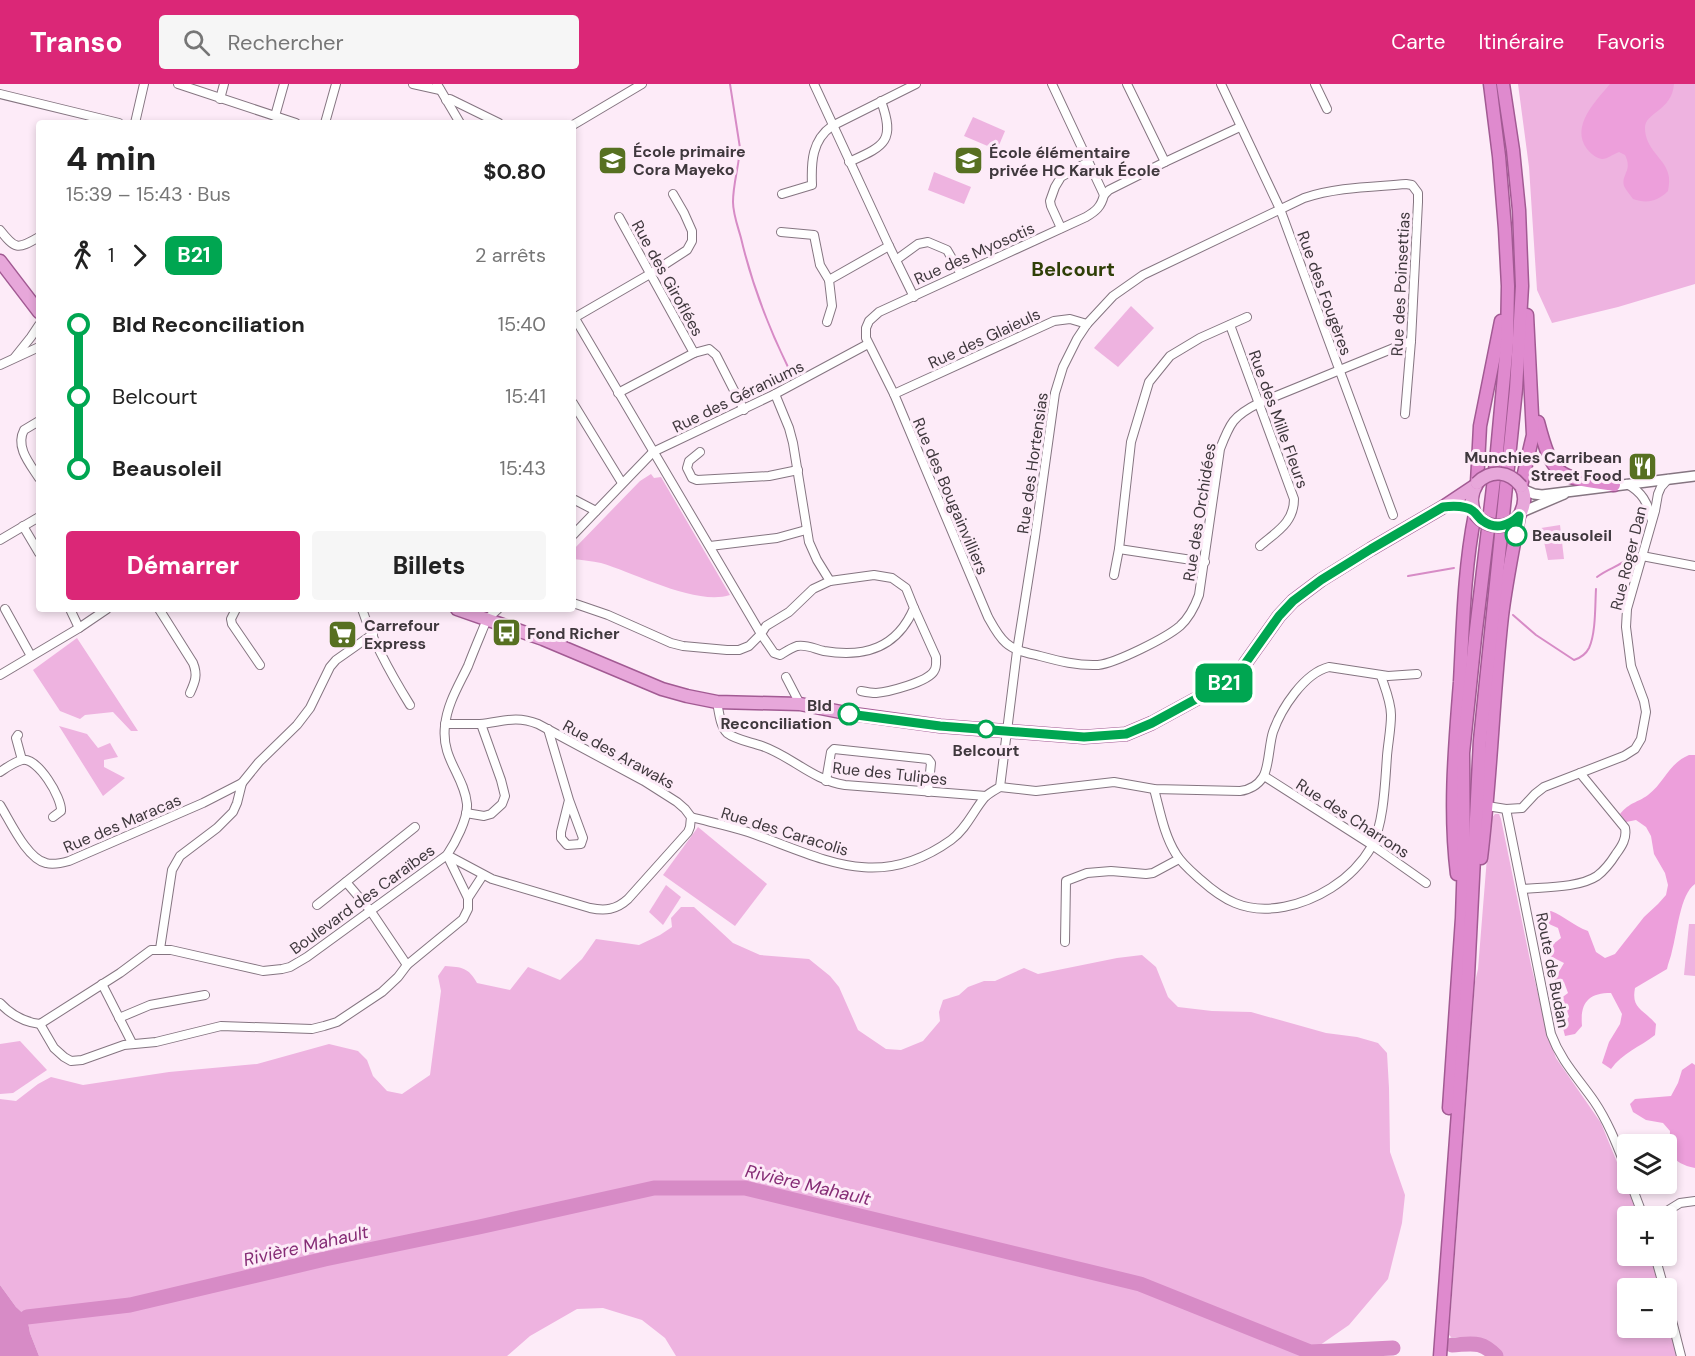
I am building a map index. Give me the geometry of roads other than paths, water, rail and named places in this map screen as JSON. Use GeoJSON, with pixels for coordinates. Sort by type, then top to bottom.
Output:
{"type":"FeatureCollection","features":[{"type":"Feature","properties":{"kind":"highway"},"geometry":{"type":"LineString","coordinates":[[1477,484],[1480,426],[1502,318],[1499,198],[1488,84]]}},
{"type":"Feature","properties":{"kind":"highway"},"geometry":{"type":"LineString","coordinates":[[1440,1356],[1466,918],[1464,753],[1507,343],[1508,286],[1505,229],[1499,156],[1488,84]]}},
{"type":"Feature","properties":{"kind":"highway"},"geometry":{"type":"LineString","coordinates":[[1434,1356],[1480,740],[1516,389],[1522,285],[1519,210],[1503,84]]}},
{"type":"Feature","properties":{"kind":"highway"},"geometry":{"type":"LineString","coordinates":[[1522,285],[1527,310],[1533,435],[1522,487]]}},
{"type":"Feature","properties":{"kind":"highway"},"geometry":{"type":"LineString","coordinates":[[1531,397],[1547,455],[1554,467],[1571,478],[1614,485]]}},
{"type":"Feature","properties":{"kind":"highway"},"geometry":{"type":"LineString","coordinates":[[1466,918],[1456,867],[1452,783],[1465,597],[1475,513]]}},
{"type":"Feature","properties":{"kind":"highway"},"geometry":{"type":"LineString","coordinates":[[1466,918],[1476,902],[1487,806],[1503,614],[1520,514]]}},
{"type":"Feature","properties":{"kind":"main road"},"geometry":{"type":"LineString","coordinates":[[0,261],[36,308]]}},
{"type":"Feature","properties":{"kind":"main road"},"geometry":{"type":"LineString","coordinates":[[466,612],[543,639],[663,689],[717,702],[800,704],[900,722],[940,726],[1084,737],[1126,734],[1152,723],[1218,687],[1242,668],[1279,616],[1293,601],[1321,580],[1443,507],[1487,475],[1500,473],[1512,477],[1522,487],[1525,500],[1520,514],[1511,523],[1497,526],[1482,521],[1475,513],[1464,507],[1443,507]]}},
{"type":"Feature","properties":{"kind":"main road"},"geometry":{"type":"LineString","coordinates":[[1475,513],[1472,495],[1477,484]]}},
{"type":"Feature","properties":{"kind":"street"},"geometry":{"type":"LineString","coordinates":[[136,120],[144,84]]}},
{"type":"Feature","properties":{"kind":"street"},"geometry":{"type":"LineString","coordinates":[[178,84],[287,120]]}},
{"type":"Feature","properties":{"kind":"street"},"geometry":{"type":"LineString","coordinates":[[220,99],[224,84]]}},
{"type":"Feature","properties":{"kind":"street"},"geometry":{"type":"LineString","coordinates":[[275,116],[284,84]]}},
{"type":"Feature","properties":{"kind":"street"},"geometry":{"type":"LineString","coordinates":[[326,120],[336,84]]}},
{"type":"Feature","properties":{"kind":"street"},"geometry":{"type":"LineString","coordinates":[[413,84],[438,87],[458,120]]}},
{"type":"Feature","properties":{"kind":"street"},"geometry":{"type":"LineString","coordinates":[[576,123],[642,84]]}},
{"type":"Feature","properties":{"kind":"street","name":"Rue des Myosotis"},"geometry":{"type":"LineString","coordinates":[[814,84],[914,297],[1086,217],[1098,210],[1104,195]]}},
{"type":"Feature","properties":{"kind":"street"},"geometry":{"type":"LineString","coordinates":[[782,194],[812,185],[812,161],[821,133],[916,84]]}},
{"type":"Feature","properties":{"kind":"street"},"geometry":{"type":"LineString","coordinates":[[1052,84],[1104,195],[1109,190],[1240,126]]}},
{"type":"Feature","properties":{"kind":"street"},"geometry":{"type":"LineString","coordinates":[[1127,84],[1166,162]]}},
{"type":"Feature","properties":{"kind":"street","name":"Rue des Fougères"},"geometry":{"type":"LineString","coordinates":[[1221,84],[1280,209],[1393,515]]}},
{"type":"Feature","properties":{"kind":"street"},"geometry":{"type":"LineString","coordinates":[[1315,84],[1328,109]]}},
{"type":"Feature","properties":{"kind":"street"},"geometry":{"type":"LineString","coordinates":[[0,94],[107,120]]}},
{"type":"Feature","properties":{"kind":"street"},"geometry":{"type":"LineString","coordinates":[[446,100],[450,99],[493,120]]}},
{"type":"Feature","properties":{"kind":"street"},"geometry":{"type":"LineString","coordinates":[[849,162],[877,149],[883,143],[888,123],[881,101]]}},
{"type":"Feature","properties":{"kind":"street"},"geometry":{"type":"LineString","coordinates":[[1061,228],[1050,201],[1055,186],[1060,177],[1088,162]]}},
{"type":"Feature","properties":{"kind":"street","name":"Rue des Poinsettias"},"geometry":{"type":"LineString","coordinates":[[1280,209],[1318,193],[1353,188],[1406,184],[1412,185],[1418,194],[1405,414]]}},
{"type":"Feature","properties":{"kind":"street"},"geometry":{"type":"LineString","coordinates":[[576,315],[650,274],[687,250],[692,241],[692,231],[673,194]]}},
{"type":"Feature","properties":{"kind":"street","name":"Rue des Hortensias"},"geometry":{"type":"LineString","coordinates":[[1008,730],[1017,651],[1055,393],[1077,339],[1113,296],[1143,275],[1280,209]]}},
{"type":"Feature","properties":{"kind":"street","name":"Rue des Giroflées"},"geometry":{"type":"LineString","coordinates":[[618,217],[694,353]]}},
{"type":"Feature","properties":{"kind":"street"},"geometry":{"type":"LineString","coordinates":[[0,230],[10,243],[19,247],[36,239]]}},
{"type":"Feature","properties":{"kind":"street"},"geometry":{"type":"LineString","coordinates":[[781,232],[814,235],[820,265],[829,280],[832,306],[827,322]]}},
{"type":"Feature","properties":{"kind":"street"},"geometry":{"type":"LineString","coordinates":[[896,260],[918,244],[928,242],[947,250],[961,274]]}},
{"type":"Feature","properties":{"kind":"street"},"geometry":{"type":"LineString","coordinates":[[829,280],[889,246]]}},
{"type":"Feature","properties":{"kind":"street"},"geometry":{"type":"LineString","coordinates":[[868,344],[865,333],[872,317],[914,297]]}},
{"type":"Feature","properties":{"kind":"street"},"geometry":{"type":"LineString","coordinates":[[1114,574],[1131,442],[1149,382],[1170,356],[1200,338],[1247,316]]}},
{"type":"Feature","properties":{"kind":"street","name":"Rue des Glaieuls"},"geometry":{"type":"LineString","coordinates":[[894,394],[1053,321],[1070,319],[1088,324]]}},
{"type":"Feature","properties":{"kind":"street"},"geometry":{"type":"LineString","coordinates":[[576,320],[771,650],[778,655],[802,645],[831,651],[867,651],[897,636],[908,623],[914,608]]}},
{"type":"Feature","properties":{"kind":"street","name":"Rue des Mille Fleurs"},"geometry":{"type":"LineString","coordinates":[[1230,325],[1294,499],[1292,516],[1260,546]]}},
{"type":"Feature","properties":{"kind":"street"},"geometry":{"type":"LineString","coordinates":[[14,358],[36,329]]}},
{"type":"Feature","properties":{"kind":"street","name":"Rue des Orchidées"},"geometry":{"type":"LineString","coordinates":[[1017,651],[1061,662],[1081,665],[1101,664],[1113,661],[1169,634],[1182,624],[1193,610],[1199,595],[1220,449],[1228,427],[1236,417],[1259,403],[1411,341]]}},
{"type":"Feature","properties":{"kind":"street","name":"Rue des Géraniums"},"geometry":{"type":"LineString","coordinates":[[576,532],[653,452],[744,410],[868,344]]}},
{"type":"Feature","properties":{"kind":"street","name":"Rue des Bougainvilliers"},"geometry":{"type":"LineString","coordinates":[[868,344],[894,394],[988,617],[1002,639],[1017,651]]}},
{"type":"Feature","properties":{"kind":"street"},"geometry":{"type":"LineString","coordinates":[[0,365],[36,348]]}},
{"type":"Feature","properties":{"kind":"street"},"geometry":{"type":"LineString","coordinates":[[618,393],[694,353],[707,349],[716,355],[744,410]]}},
{"type":"Feature","properties":{"kind":"street"},"geometry":{"type":"LineString","coordinates":[[775,394],[789,428],[798,470],[806,530],[817,560],[830,581]]}},
{"type":"Feature","properties":{"kind":"street"},"geometry":{"type":"LineString","coordinates":[[576,409],[622,483]]}},
{"type":"Feature","properties":{"kind":"street"},"geometry":{"type":"LineString","coordinates":[[576,418],[583,421]]}},
{"type":"Feature","properties":{"kind":"street"},"geometry":{"type":"LineString","coordinates":[[36,423],[28,427],[21,437],[23,451],[36,473]]}},
{"type":"Feature","properties":{"kind":"street"},"geometry":{"type":"LineString","coordinates":[[700,452],[689,461],[687,468],[692,478],[697,480],[769,476],[798,470]]}},
{"type":"Feature","properties":{"kind":"street"},"geometry":{"type":"LineString","coordinates":[[1522,487],[1538,495],[1695,476]]}},
{"type":"Feature","properties":{"kind":"street","name":"Rue Roger Dan"},"geometry":{"type":"LineString","coordinates":[[1506,810],[1522,808],[1544,788],[1631,752],[1641,739],[1646,712],[1632,670],[1627,645],[1626,618],[1629,598],[1659,490],[1668,479]]}},
{"type":"Feature","properties":{"kind":"street"},"geometry":{"type":"LineString","coordinates":[[1628,484],[1643,497],[1651,520]]}},
{"type":"Feature","properties":{"kind":"street"},"geometry":{"type":"LineString","coordinates":[[1520,514],[1566,492]]}},
{"type":"Feature","properties":{"kind":"street"},"geometry":{"type":"LineString","coordinates":[[576,501],[596,511]]}},
{"type":"Feature","properties":{"kind":"street"},"geometry":{"type":"LineString","coordinates":[[0,540],[36,519]]}},
{"type":"Feature","properties":{"kind":"street"},"geometry":{"type":"LineString","coordinates":[[23,526],[36,548]]}},
{"type":"Feature","properties":{"kind":"street"},"geometry":{"type":"LineString","coordinates":[[710,546],[777,538],[806,530]]}},
{"type":"Feature","properties":{"kind":"street"},"geometry":{"type":"LineString","coordinates":[[1119,549],[1205,562]]}},
{"type":"Feature","properties":{"kind":"street"},"geometry":{"type":"LineString","coordinates":[[1642,556],[1695,566]]}},
{"type":"Feature","properties":{"kind":"street"},"geometry":{"type":"LineString","coordinates":[[576,604],[608,615],[662,640],[683,646],[739,650],[749,646],[761,634],[765,626],[789,612],[813,589],[830,581],[874,575],[892,578],[906,588],[937,663],[934,672],[929,677],[916,683],[880,693],[861,692]]}},
{"type":"Feature","properties":{"kind":"street"},"geometry":{"type":"LineString","coordinates":[[5,609],[31,656]]}},
{"type":"Feature","properties":{"kind":"street"},"geometry":{"type":"LineString","coordinates":[[71,612],[79,628]]}},
{"type":"Feature","properties":{"kind":"street"},"geometry":{"type":"LineString","coordinates":[[0,675],[103,612]]}},
{"type":"Feature","properties":{"kind":"street"},"geometry":{"type":"LineString","coordinates":[[161,612],[196,671],[190,693]]}},
{"type":"Feature","properties":{"kind":"street"},"geometry":{"type":"LineString","coordinates":[[235,612],[231,620],[232,624],[260,665]]}},
{"type":"Feature","properties":{"kind":"street"},"geometry":{"type":"LineString","coordinates":[[363,612],[394,679],[410,705]]}},
{"type":"Feature","properties":{"kind":"street"},"geometry":{"type":"LineString","coordinates":[[481,724],[505,796],[502,804],[491,814],[484,816],[466,813],[467,804],[462,788],[445,747],[445,724],[449,706],[488,619],[495,612]]}},
{"type":"Feature","properties":{"kind":"street"},"geometry":{"type":"LineString","coordinates":[[0,1003],[15,1016],[40,1024],[120,974],[151,950],[160,949],[172,870],[180,856],[217,828],[233,812],[242,783],[310,708],[330,667],[336,660],[373,634]]}},
{"type":"Feature","properties":{"kind":"street"},"geometry":{"type":"LineString","coordinates":[[1008,730],[1000,787],[1036,792],[1114,782],[1154,789],[1249,790],[1264,776],[1273,732],[1282,713],[1293,696],[1320,669],[1329,668],[1381,676],[1418,674]]}},
{"type":"Feature","properties":{"kind":"street"},"geometry":{"type":"LineString","coordinates":[[1154,789],[1162,820],[1179,859],[1221,896],[1236,904],[1267,908],[1291,906],[1312,899],[1349,874],[1372,845],[1383,806],[1391,714],[1381,676]]}},
{"type":"Feature","properties":{"kind":"street"},"geometry":{"type":"LineString","coordinates":[[786,677],[800,704]]}},
{"type":"Feature","properties":{"kind":"street","name":"Rue des Tulipes"},"geometry":{"type":"LineString","coordinates":[[717,702],[723,726],[728,733],[780,753],[826,781],[845,785],[986,796]]}},
{"type":"Feature","properties":{"kind":"street","name":"Rue des Arawaks"},"geometry":{"type":"LineString","coordinates":[[445,724],[481,724],[524,719],[548,729],[644,781],[677,802],[691,817]]}},
{"type":"Feature","properties":{"kind":"street"},"geometry":{"type":"LineString","coordinates":[[548,729],[583,838],[581,844],[577,845],[567,845],[561,838],[569,800]]}},
{"type":"Feature","properties":{"kind":"street"},"geometry":{"type":"LineString","coordinates":[[18,735],[16,738],[22,760]]}},
{"type":"Feature","properties":{"kind":"street"},"geometry":{"type":"LineString","coordinates":[[826,781],[831,752],[834,749],[928,759],[931,763],[928,792]]}},
{"type":"Feature","properties":{"kind":"street"},"geometry":{"type":"LineString","coordinates":[[0,772],[22,760],[39,768],[60,802],[61,811],[53,817]]}},
{"type":"Feature","properties":{"kind":"street"},"geometry":{"type":"LineString","coordinates":[[1522,889],[1590,880],[1606,868],[1624,842],[1625,828],[1580,773]]}},
{"type":"Feature","properties":{"kind":"street","name":"Rue des Charrons"},"geometry":{"type":"LineString","coordinates":[[1264,776],[1372,845],[1426,883]]}},
{"type":"Feature","properties":{"kind":"street","name":"Rue des Maracas"},"geometry":{"type":"LineString","coordinates":[[0,805],[27,850],[36,859],[46,864],[60,863],[203,803],[242,783]]}},
{"type":"Feature","properties":{"kind":"street","name":"Rue des Caracolis"},"geometry":{"type":"LineString","coordinates":[[691,817],[747,832],[849,866],[881,868],[925,856],[952,839],[967,824],[986,796],[1000,787]]}},
{"type":"Feature","properties":{"kind":"street"},"geometry":{"type":"LineString","coordinates":[[1487,806],[1506,810]]}},
{"type":"Feature","properties":{"kind":"street","name":"Route de Budan"},"geometry":{"type":"LineString","coordinates":[[1506,810],[1554,1042],[1565,1062],[1601,1113],[1617,1145]]}},
{"type":"Feature","properties":{"kind":"street","name":"Boulevard des Caraïbes"},"geometry":{"type":"LineString","coordinates":[[160,949],[273,971],[300,962],[447,855],[454,844],[466,813]]}},
{"type":"Feature","properties":{"kind":"street"},"geometry":{"type":"LineString","coordinates":[[447,855],[483,876],[590,908],[613,909],[628,899],[678,844],[690,827],[691,817]]}},
{"type":"Feature","properties":{"kind":"street"},"geometry":{"type":"LineString","coordinates":[[317,905],[415,827]]}},
{"type":"Feature","properties":{"kind":"street"},"geometry":{"type":"LineString","coordinates":[[40,1024],[54,1048],[71,1061],[82,1060],[117,1047],[156,1042],[221,1026],[312,1029],[330,1025],[382,992],[407,965],[463,919],[468,909],[468,898],[447,855]]}},
{"type":"Feature","properties":{"kind":"street"},"geometry":{"type":"LineString","coordinates":[[1065,942],[1066,881],[1095,872],[1153,873],[1179,859]]}},
{"type":"Feature","properties":{"kind":"street"},"geometry":{"type":"LineString","coordinates":[[468,898],[483,876]]}},
{"type":"Feature","properties":{"kind":"street"},"geometry":{"type":"LineString","coordinates":[[346,882],[370,910],[407,965]]}},
{"type":"Feature","properties":{"kind":"street"},"geometry":{"type":"LineString","coordinates":[[102,984],[132,1044]]}},
{"type":"Feature","properties":{"kind":"street"},"geometry":{"type":"LineString","coordinates":[[119,1018],[150,1005],[205,995]]}},
{"type":"Feature","properties":{"kind":"street"},"geometry":{"type":"LineString","coordinates":[[1675,1206],[1695,1201]]}},
{"type":"Feature","properties":{"kind":"street"},"geometry":{"type":"LineString","coordinates":[[1676,1338],[1681,1356]]}},
{"type":"Feature","properties":{"kind":"waterway"},"geometry":{"type":"LineString","coordinates":[[730,84],[740,148],[733,207],[750,272],[773,335],[788,367]]}},
{"type":"Feature","properties":{"kind":"waterway"},"geometry":{"type":"LineString","coordinates":[[1597,577],[1632,555]]}},
{"type":"Feature","properties":{"kind":"waterway"},"geometry":{"type":"LineString","coordinates":[[1408,576],[1454,568]]}},
{"type":"Feature","properties":{"kind":"waterway"},"geometry":{"type":"LineString","coordinates":[[1513,615],[1536,635],[1574,660],[1586,652],[1591,642],[1596,589]]}},
{"type":"Feature","properties":{"kind":"waterway","name":"Rivière Mahault"},"geometry":{"type":"LineString","coordinates":[[27,1317],[130,1305],[325,1259],[654,1188],[745,1188],[1140,1284],[1310,1352],[1393,1348]]}},
{"type":"Feature","properties":{"kind":"waterway","name":"Rivière Mahault"},"geometry":{"type":"LineString","coordinates":[[1452,1345],[1481,1345],[1496,1356]]}},
{"type":"Feature","properties":{"kind":"place","name":"École primaire Cora Mayeko"},"geometry":{"type":"Point","coordinates":[612,160]}},
{"type":"Feature","properties":{"kind":"place","name":"École élémentaire privée HC Karuk École"},"geometry":{"type":"Point","coordinates":[968,161]}},
{"type":"Feature","properties":{"kind":"place","name":"Munchies Carribean Street Food"},"geometry":{"type":"Point","coordinates":[1643,466]}},
{"type":"Feature","properties":{"kind":"place","name":"Beausoleil"},"geometry":{"type":"Point","coordinates":[1516,535]}},
{"type":"Feature","properties":{"kind":"place","name":"Fond Richer"},"geometry":{"type":"Point","coordinates":[506,633]}},
{"type":"Feature","properties":{"kind":"place","name":"Carrefour Express"},"geometry":{"type":"Point","coordinates":[343,634]}},
{"type":"Feature","properties":{"kind":"place","name":"Bld Reconciliation"},"geometry":{"type":"Point","coordinates":[849,714]}},
{"type":"Feature","properties":{"kind":"place","name":"Belcourt"},"geometry":{"type":"Point","coordinates":[986,729]}},
{"type":"Feature","properties":{"kind":"district","name":"Belcourt"},"geometry":{"type":"Point","coordinates":[1073,269]}}]}
